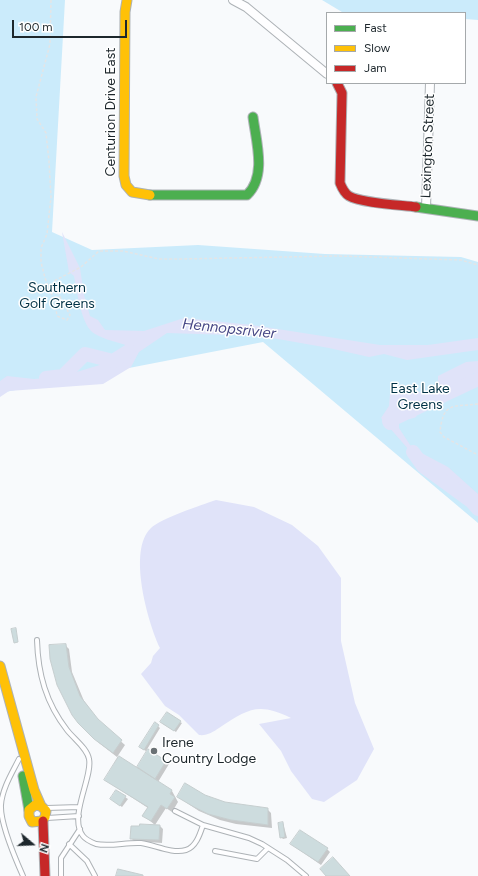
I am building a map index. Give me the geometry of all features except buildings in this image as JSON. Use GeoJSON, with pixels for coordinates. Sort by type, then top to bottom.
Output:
{"type":"FeatureCollection","features":[{"type":"Feature","properties":{"kind":"street","name":"Centurion Drive East"},"geometry":{"type":"LineString","coordinates":[[127,0],[125,12],[124,176],[125,183],[132,192],[150,194],[247,195],[251,193],[256,187],[259,175],[253,117]]}},
{"type":"Feature","properties":{"kind":"street"},"geometry":{"type":"LineString","coordinates":[[233,0],[246,6],[326,73]]}},
{"type":"Feature","properties":{"kind":"street"},"geometry":{"type":"LineString","coordinates":[[338,84],[342,93],[340,160],[342,189],[346,194],[355,198],[478,216]]}},
{"type":"Feature","properties":{"kind":"street","name":"Lexington Street"},"geometry":{"type":"LineString","coordinates":[[426,208],[430,84]]}},
{"type":"Feature","properties":{"kind":"street"},"geometry":{"type":"LineString","coordinates":[[0,666],[15,728],[30,777],[43,807],[45,875]]}},
{"type":"Feature","properties":{"kind":"street"},"geometry":{"type":"LineString","coordinates":[[15,728],[19,759],[29,810],[28,816],[32,822],[45,875]]}},
{"type":"Feature","properties":{"kind":"street"},"geometry":{"type":"LineString","coordinates":[[29,810],[34,805],[43,807]]}},
{"type":"Feature","properties":{"kind":"street"},"geometry":{"type":"LineString","coordinates":[[32,822],[39,823],[44,820]]}},
{"type":"Feature","properties":{"kind":"lane"},"geometry":{"type":"LineString","coordinates":[[38,640],[38,662],[45,694],[62,723],[84,749],[90,760],[79,807],[80,829],[83,837],[94,843],[114,845],[142,844],[187,850],[195,843],[203,825]]}},
{"type":"Feature","properties":{"kind":"lane"},"geometry":{"type":"LineString","coordinates":[[19,759],[0,805],[2,827],[23,876]]}},
{"type":"Feature","properties":{"kind":"lane"},"geometry":{"type":"LineString","coordinates":[[43,807],[79,807]]}},
{"type":"Feature","properties":{"kind":"lane"},"geometry":{"type":"LineString","coordinates":[[175,811],[203,825],[249,838],[287,860],[306,876]]}},
{"type":"Feature","properties":{"kind":"lane"},"geometry":{"type":"LineString","coordinates":[[44,820],[79,816]]}},
{"type":"Feature","properties":{"kind":"lane"},"geometry":{"type":"LineString","coordinates":[[61,876],[61,858],[80,829]]}},
{"type":"Feature","properties":{"kind":"lane"},"geometry":{"type":"LineString","coordinates":[[69,844],[87,861],[95,876]]}},
{"type":"Feature","properties":{"kind":"lane"},"geometry":{"type":"LineString","coordinates":[[215,851],[257,859],[268,848]]}},
{"type":"Feature","properties":{"kind":"path"},"geometry":{"type":"LineString","coordinates":[[51,0],[50,44],[36,97],[37,119],[46,133],[50,161],[51,197],[47,234],[42,248],[41,262],[45,278],[55,302],[57,316],[67,320],[70,316],[54,286],[54,281],[81,267],[99,251],[123,252],[159,259],[338,256],[461,260],[478,265]]}},
{"type":"Feature","properties":{"kind":"path"},"geometry":{"type":"LineString","coordinates":[[478,404],[449,408],[443,414],[440,432],[444,437],[478,455]]}},
{"type":"Feature","properties":{"kind":"green space","name":"Southern Golf Greens"},"geometry":{"type":"Polygon","coordinates":[[[0,0],[65,0],[52,232],[92,250],[198,245],[325,254],[461,257],[478,262],[478,523],[263,342],[0,393],[0,0]]]}},
{"type":"Feature","properties":{"kind":"green space"},"geometry":{"type":"Polygon","coordinates":[[[322,0],[478,0],[478,20],[466,19],[466,12],[342,12],[322,0]]]}},
{"type":"Feature","properties":{"kind":"water"},"geometry":{"type":"Polygon","coordinates":[[[62,232],[80,268],[84,295],[90,316],[98,320],[105,330],[144,331],[184,318],[252,325],[380,345],[428,345],[478,338],[478,350],[407,360],[384,354],[369,357],[261,336],[167,333],[139,352],[131,367],[103,384],[9,391],[0,397],[0,381],[7,376],[34,379],[60,377],[113,361],[128,346],[95,334],[86,324],[80,308],[74,276],[69,272],[62,232]]]}},
{"type":"Feature","properties":{"kind":"water"},"geometry":{"type":"Polygon","coordinates":[[[478,361],[478,374],[474,373],[447,396],[425,409],[422,402],[417,405],[399,405],[403,414],[407,417],[413,413],[417,415],[414,418],[399,421],[399,428],[412,448],[448,467],[478,494],[478,509],[423,466],[381,418],[389,406],[390,394],[403,389],[425,393],[438,386],[438,376],[466,362],[478,361]]]}},
{"type":"Feature","properties":{"kind":"water"},"geometry":{"type":"Polygon","coordinates":[[[216,500],[254,507],[292,525],[318,546],[341,578],[341,641],[355,703],[374,749],[357,780],[324,802],[312,799],[291,771],[281,751],[259,724],[291,718],[270,710],[254,710],[238,716],[210,733],[199,735],[179,715],[165,706],[141,674],[151,663],[153,656],[160,648],[150,622],[142,587],[140,569],[144,538],[156,524],[181,512],[216,500]]]}},
{"type":"Feature","properties":{"kind":"waterway","name":"Hennopsrivier"},"geometry":{"type":"LineString","coordinates":[[46,378],[63,376],[85,354],[113,361],[129,351]]}},
{"type":"Feature","properties":{"kind":"waterway","name":"Hennopsrivier"},"geometry":{"type":"LineString","coordinates":[[390,423],[389,421],[478,379]]}},
{"type":"Feature","properties":{"kind":"waterway","name":"Hennopsrivier"},"geometry":{"type":"LineString","coordinates":[[413,452],[423,466],[471,501],[478,509]]}},
{"type":"Feature","properties":{"kind":"traffic: fast"},"geometry":{"type":"LineString","coordinates":[[150,195],[247,195],[257,178],[259,158],[253,117]]}},
{"type":"Feature","properties":{"kind":"traffic: fast"},"geometry":{"type":"LineString","coordinates":[[416,207],[478,216]]}},
{"type":"Feature","properties":{"kind":"traffic: fast"},"geometry":{"type":"LineString","coordinates":[[23,776],[29,810]]}},
{"type":"Feature","properties":{"kind":"traffic: slow"},"geometry":{"type":"LineString","coordinates":[[127,0],[125,12],[124,176],[126,185],[132,192],[150,195]]}},
{"type":"Feature","properties":{"kind":"traffic: slow"},"geometry":{"type":"LineString","coordinates":[[0,666],[34,790],[41,806],[46,811],[45,817],[42,821],[32,822],[29,816],[29,810],[35,805],[41,806]]}},
{"type":"Feature","properties":{"kind":"traffic: jam"},"geometry":{"type":"LineString","coordinates":[[338,84],[342,93],[340,183],[343,190],[349,196],[362,200],[416,207]]}},
{"type":"Feature","properties":{"kind":"traffic: jam"},"geometry":{"type":"LineString","coordinates":[[43,821],[45,876]]}},
{"type":"Feature","properties":{"kind":"place","name":"Irene Country Lodge"},"geometry":{"type":"Point","coordinates":[154,751]}},
{"type":"Feature","properties":{"kind":"park label","name":"East Lake Greens"},"geometry":{"type":"Point","coordinates":[420,398]}}]}
